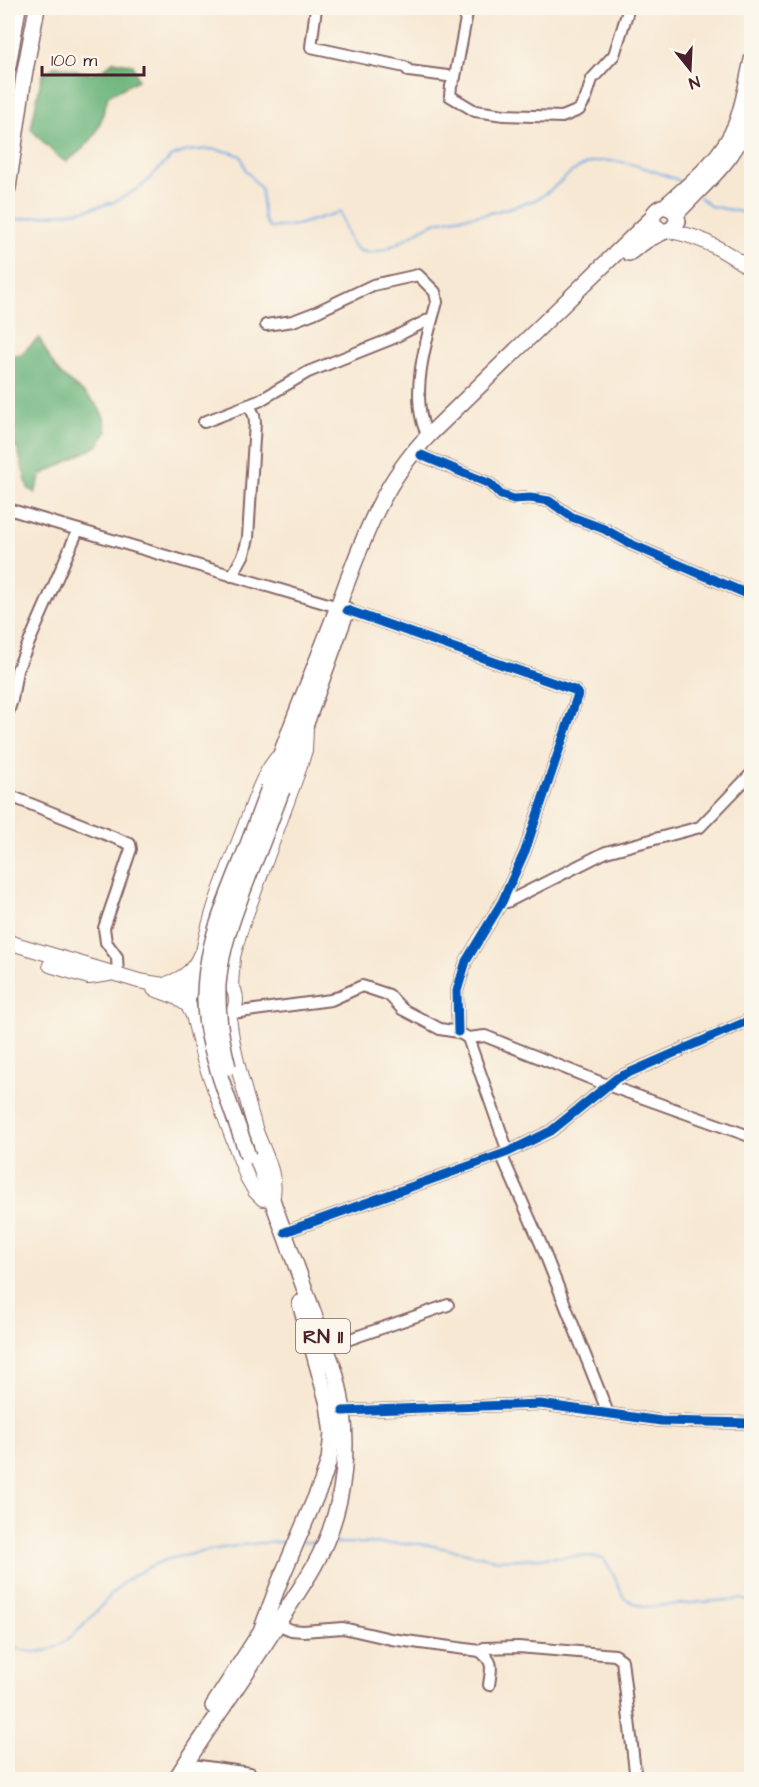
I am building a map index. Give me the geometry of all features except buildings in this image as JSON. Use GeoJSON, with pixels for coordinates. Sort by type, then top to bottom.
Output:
{"type":"FeatureCollection","features":[{"type":"Feature","properties":{"kind":"highway"},"geometry":{"type":"LineString","coordinates":[[8,66],[18,8]]}},
{"type":"Feature","properties":{"kind":"highway"},"geometry":{"type":"LineString","coordinates":[[8,188],[24,76],[37,8]]}},
{"type":"Feature","properties":{"kind":"highway"},"geometry":{"type":"LineString","coordinates":[[676,208],[677,224],[667,231],[656,228],[652,218],[656,210],[676,208],[700,181],[731,134],[739,115],[752,60]]}},
{"type":"Feature","properties":{"kind":"highway"},"geometry":{"type":"LineString","coordinates":[[700,181],[724,166],[743,134],[752,110]]}},
{"type":"Feature","properties":{"kind":"highway","name":"RN 11"},"geometry":{"type":"LineString","coordinates":[[164,1779],[254,1644],[329,1460],[331,1443],[330,1415],[321,1371],[252,1154],[222,1044],[218,985],[232,920],[276,789],[306,727],[343,608],[382,498],[405,462],[428,436],[652,218]]}},
{"type":"Feature","properties":{"kind":"highway","name":"RN 11"},"geometry":{"type":"LineString","coordinates":[[276,789],[282,753],[388,504],[404,476],[420,455],[632,250],[667,231]]}},
{"type":"Feature","properties":{"kind":"highway","name":"RN 11"},"geometry":{"type":"LineString","coordinates":[[175,1779],[239,1685],[315,1565],[338,1503],[344,1464],[345,1433],[339,1387],[327,1347],[285,1232],[268,1199]]}},
{"type":"Feature","properties":{"kind":"main road"},"geometry":{"type":"LineString","coordinates":[[676,208],[687,224],[722,241],[752,260]]}},
{"type":"Feature","properties":{"kind":"main road"},"geometry":{"type":"LineString","coordinates":[[667,231],[690,235],[715,246],[752,270]]}},
{"type":"Feature","properties":{"kind":"main road","name":"RN 11"},"geometry":{"type":"LineString","coordinates":[[231,985],[236,944],[303,757],[306,727]]}},
{"type":"Feature","properties":{"kind":"main road","name":"RN 11"},"geometry":{"type":"LineString","coordinates":[[197,982],[203,948],[228,872],[263,780],[282,753]]}},
{"type":"Feature","properties":{"kind":"main road"},"geometry":{"type":"LineString","coordinates":[[8,942],[156,984],[169,986],[197,982],[208,977],[218,977],[231,985],[236,999],[231,1015],[220,1023],[210,1024],[201,1021],[176,997],[139,981]]}},
{"type":"Feature","properties":{"kind":"main road"},"geometry":{"type":"LineString","coordinates":[[156,984],[177,980],[188,973],[195,965],[203,948]]}},
{"type":"Feature","properties":{"kind":"main road"},"geometry":{"type":"LineString","coordinates":[[8,951],[88,977],[115,974]]}},
{"type":"Feature","properties":{"kind":"main road"},"geometry":{"type":"LineString","coordinates":[[191,1010],[190,992],[197,982]]}},
{"type":"Feature","properties":{"kind":"main road","name":"RN 11"},"geometry":{"type":"LineString","coordinates":[[191,1010],[204,1060],[247,1177],[255,1191],[268,1199],[274,1180],[256,1130],[239,1070],[231,1015]]}},
{"type":"Feature","properties":{"kind":"street"},"geometry":{"type":"LineString","coordinates":[[316,8],[311,47],[405,67],[409,71],[455,77]]}},
{"type":"Feature","properties":{"kind":"street"},"geometry":{"type":"LineString","coordinates":[[468,8],[450,96],[475,111],[504,115],[562,117],[579,110],[586,98],[592,79],[614,55],[627,8]]}},
{"type":"Feature","properties":{"kind":"street"},"geometry":{"type":"LineString","coordinates":[[266,325],[293,321],[373,285],[418,274],[435,292],[437,302],[421,367],[420,411],[428,436]]}},
{"type":"Feature","properties":{"kind":"street"},"geometry":{"type":"LineString","coordinates":[[204,423],[266,397],[308,372],[391,339],[432,318]]}},
{"type":"Feature","properties":{"kind":"street"},"geometry":{"type":"LineString","coordinates":[[232,576],[244,554],[248,538],[255,422],[249,405]]}},
{"type":"Feature","properties":{"kind":"street"},"geometry":{"type":"LineString","coordinates":[[420,455],[490,484],[501,495],[514,499],[530,498],[549,501],[572,517],[604,529],[633,545],[752,596]]}},
{"type":"Feature","properties":{"kind":"street"},"geometry":{"type":"LineString","coordinates":[[8,509],[343,608],[577,692],[578,698],[525,850],[502,902],[466,961],[457,991],[458,1032]]}},
{"type":"Feature","properties":{"kind":"street"},"geometry":{"type":"LineString","coordinates":[[8,712],[17,670],[78,530]]}},
{"type":"Feature","properties":{"kind":"street"},"geometry":{"type":"LineString","coordinates":[[502,902],[507,902],[606,852],[700,827],[752,773]]}},
{"type":"Feature","properties":{"kind":"street"},"geometry":{"type":"LineString","coordinates":[[8,795],[130,844],[131,849],[104,928],[106,942],[117,957],[115,974]]}},
{"type":"Feature","properties":{"kind":"street"},"geometry":{"type":"LineString","coordinates":[[231,1015],[301,1003],[322,1002],[362,986],[389,995],[402,1010],[440,1029],[458,1032],[468,1038],[485,1036],[607,1085],[752,1137]]}},
{"type":"Feature","properties":{"kind":"street"},"geometry":{"type":"LineString","coordinates":[[285,1232],[505,1153],[551,1131],[617,1078],[752,1019]]}},
{"type":"Feature","properties":{"kind":"street"},"geometry":{"type":"LineString","coordinates":[[468,1038],[505,1153],[608,1413]]}},
{"type":"Feature","properties":{"kind":"street"},"geometry":{"type":"LineString","coordinates":[[327,1347],[448,1305]]}},
{"type":"Feature","properties":{"kind":"street"},"geometry":{"type":"LineString","coordinates":[[343,1411],[540,1404],[661,1421],[752,1423]]}},
{"type":"Feature","properties":{"kind":"street"},"geometry":{"type":"LineString","coordinates":[[277,1624],[291,1630],[303,1631],[344,1628],[391,1639],[480,1650],[518,1647],[615,1654],[622,1660],[636,1779]]}},
{"type":"Feature","properties":{"kind":"street"},"geometry":{"type":"LineString","coordinates":[[480,1650],[490,1659],[489,1685]]}},
{"type":"Feature","properties":{"kind":"street"},"geometry":{"type":"LineString","coordinates":[[185,1764],[250,1773]]}},
{"type":"Feature","properties":{"kind":"green space"},"geometry":{"type":"Polygon","coordinates":[[[114,61],[133,65],[138,80],[108,96],[95,134],[66,162],[31,129],[42,75],[56,66],[93,73],[114,61]]]}},
{"type":"Feature","properties":{"kind":"green space"},"geometry":{"type":"Polygon","coordinates":[[[39,338],[58,371],[95,403],[105,420],[107,431],[97,446],[41,475],[35,493],[28,488],[18,450],[8,438],[8,356],[21,354],[39,338]]]}},
{"type":"Feature","properties":{"kind":"waterway"},"geometry":{"type":"LineString","coordinates":[[8,221],[85,210],[114,202],[141,187],[171,157],[186,151],[210,149],[241,156],[246,170],[261,189],[264,219],[270,228],[297,225],[340,212],[353,244],[361,251],[370,252],[389,248],[438,222],[486,214],[535,200],[549,192],[580,167],[598,161],[633,164],[676,179],[681,183]]}},
{"type":"Feature","properties":{"kind":"waterway"},"geometry":{"type":"LineString","coordinates":[[700,197],[710,206],[752,214]]}},
{"type":"Feature","properties":{"kind":"waterway"},"geometry":{"type":"LineString","coordinates":[[8,1643],[26,1651],[43,1651],[58,1646],[86,1623],[124,1582],[165,1560],[243,1545],[291,1542]]}},
{"type":"Feature","properties":{"kind":"waterway"},"geometry":{"type":"LineString","coordinates":[[303,1542],[318,1543]]}},
{"type":"Feature","properties":{"kind":"waterway"},"geometry":{"type":"LineString","coordinates":[[333,1543],[424,1544],[499,1560],[581,1556],[603,1558],[624,1598],[643,1607],[740,1599],[752,1602]]}},
{"type":"Feature","properties":{"kind":"cycle path"},"geometry":{"type":"LineString","coordinates":[[421,455],[490,484],[501,495],[514,499],[530,498],[549,501],[572,517],[604,529],[633,545],[752,596]]}},
{"type":"Feature","properties":{"kind":"cycle path"},"geometry":{"type":"LineString","coordinates":[[347,610],[574,690],[578,694],[525,851],[502,902],[466,961],[457,991],[458,1032]]}},
{"type":"Feature","properties":{"kind":"cycle path"},"geometry":{"type":"LineString","coordinates":[[285,1232],[508,1152],[551,1131],[617,1078],[752,1019]]}},
{"type":"Feature","properties":{"kind":"cycle path"},"geometry":{"type":"LineString","coordinates":[[343,1411],[540,1404],[661,1421],[752,1423]]}}]}
